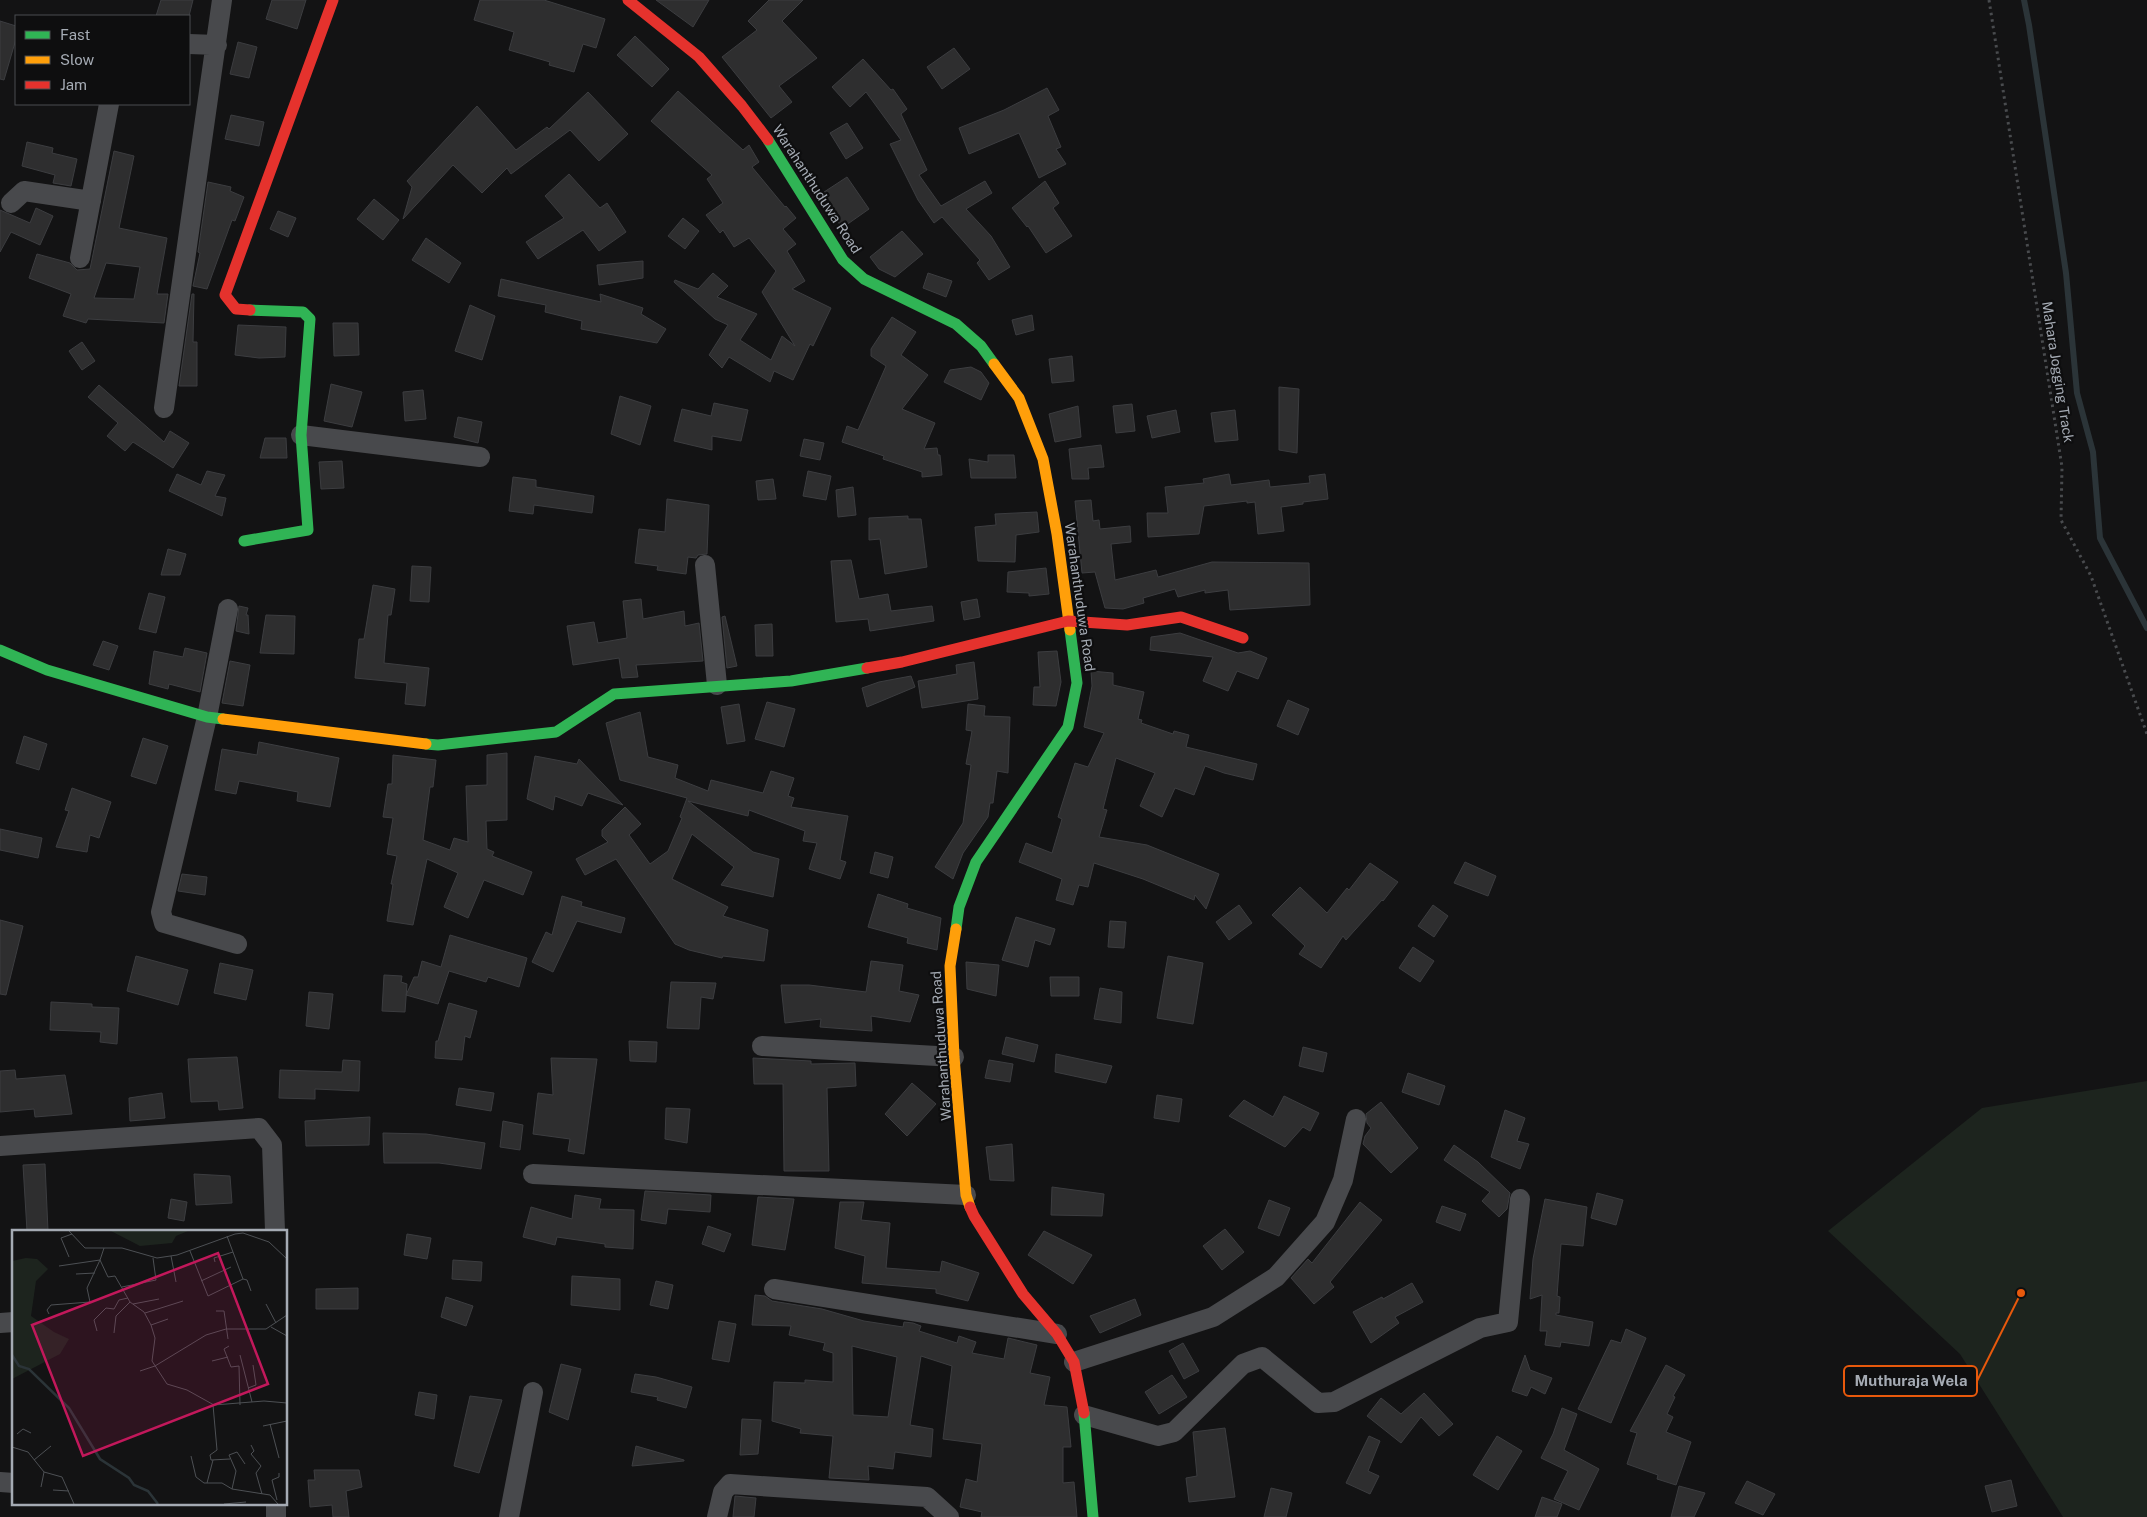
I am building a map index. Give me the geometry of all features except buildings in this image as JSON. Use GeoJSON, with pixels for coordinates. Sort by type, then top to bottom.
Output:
{"type":"FeatureCollection","features":[{"type":"Feature","properties":{"kind":"street"},"geometry":{"type":"LineString","coordinates":[[164,408],[222,0]]}},
{"type":"Feature","properties":{"kind":"street"},"geometry":{"type":"LineString","coordinates":[[244,541],[308,530],[301,435],[310,319],[303,312],[236,309],[225,294],[333,0]]}},
{"type":"Feature","properties":{"kind":"street","name":"Warahanthuduwa Road"},"geometry":{"type":"LineString","coordinates":[[633,2],[699,57],[742,106],[777,151],[843,260],[864,279],[956,324],[981,346],[1019,398],[1044,459],[1057,534],[1077,683],[1068,727],[976,862],[959,907],[950,966],[954,1057],[966,1195],[974,1216],[1023,1294],[1057,1334],[1074,1362],[1084,1416],[1093,1517]]}},
{"type":"Feature","properties":{"kind":"street"},"geometry":{"type":"LineString","coordinates":[[190,44],[217,45]]}},
{"type":"Feature","properties":{"kind":"street"},"geometry":{"type":"LineString","coordinates":[[80,258],[110,105]]}},
{"type":"Feature","properties":{"kind":"street"},"geometry":{"type":"LineString","coordinates":[[11,203],[24,191],[91,201]]}},
{"type":"Feature","properties":{"kind":"street"},"geometry":{"type":"LineString","coordinates":[[301,435],[480,457]]}},
{"type":"Feature","properties":{"kind":"street"},"geometry":{"type":"LineString","coordinates":[[705,565],[717,685]]}},
{"type":"Feature","properties":{"kind":"street"},"geometry":{"type":"LineString","coordinates":[[228,609],[207,717],[161,912],[164,923],[237,944]]}},
{"type":"Feature","properties":{"kind":"street"},"geometry":{"type":"LineString","coordinates":[[0,650],[47,670],[207,717],[438,745],[556,732],[614,694],[791,681],[902,662],[1068,621],[1127,625],[1181,617],[1243,638]]}},
{"type":"Feature","properties":{"kind":"street"},"geometry":{"type":"LineString","coordinates":[[762,1046],[954,1057]]}},
{"type":"Feature","properties":{"kind":"street"},"geometry":{"type":"LineString","coordinates":[[1074,1362],[1213,1317],[1276,1277],[1325,1222],[1344,1180],[1356,1119]]}},
{"type":"Feature","properties":{"kind":"street"},"geometry":{"type":"LineString","coordinates":[[0,1146],[259,1128],[272,1145],[276,1230]]}},
{"type":"Feature","properties":{"kind":"street"},"geometry":{"type":"LineString","coordinates":[[533,1174],[966,1195]]}},
{"type":"Feature","properties":{"kind":"street"},"geometry":{"type":"LineString","coordinates":[[1084,1416],[1158,1436],[1174,1432],[1243,1364],[1262,1357],[1318,1403],[1334,1402],[1480,1328],[1508,1322],[1520,1199]]}},
{"type":"Feature","properties":{"kind":"street"},"geometry":{"type":"LineString","coordinates":[[774,1289],[1057,1334]]}},
{"type":"Feature","properties":{"kind":"street"},"geometry":{"type":"LineString","coordinates":[[510,1517],[533,1392]]}},
{"type":"Feature","properties":{"kind":"street"},"geometry":{"type":"LineString","coordinates":[[718,1517],[723,1492],[730,1484],[927,1497],[949,1517]]}},
{"type":"Feature","properties":{"kind":"street"},"geometry":{"type":"LineString","coordinates":[[276,1504],[276,1517]]}},
{"type":"Feature","properties":{"kind":"path","name":"Mahara Jogging Track"},"geometry":{"type":"LineString","coordinates":[[1989,0],[2062,467],[2060,520],[2091,576],[2147,734]]}},
{"type":"Feature","properties":{"kind":"shaded area"},"geometry":{"type":"Polygon","coordinates":[[[2147,1081],[2147,1517],[2063,1517],[1960,1354],[1828,1231],[1982,1108],[2147,1081]]]}},
{"type":"Feature","properties":{"kind":"waterway"},"geometry":{"type":"LineString","coordinates":[[2024,0],[2066,273],[2077,393],[2093,452],[2100,538],[2147,628]]}},
{"type":"Feature","properties":{"kind":"traffic: fast"},"geometry":{"type":"LineString","coordinates":[[768,140],[843,260],[864,279],[956,324],[981,346],[994,364]]}},
{"type":"Feature","properties":{"kind":"traffic: fast"},"geometry":{"type":"LineString","coordinates":[[244,541],[308,530],[301,435],[310,319],[303,312],[250,310]]}},
{"type":"Feature","properties":{"kind":"traffic: fast"},"geometry":{"type":"LineString","coordinates":[[956,929],[959,907],[976,862],[1068,727],[1077,683],[1070,630]]}},
{"type":"Feature","properties":{"kind":"traffic: fast"},"geometry":{"type":"LineString","coordinates":[[0,650],[47,670],[207,717],[223,719]]}},
{"type":"Feature","properties":{"kind":"traffic: fast"},"geometry":{"type":"LineString","coordinates":[[426,744],[438,745],[556,732],[614,694],[791,681],[867,668]]}},
{"type":"Feature","properties":{"kind":"traffic: fast"},"geometry":{"type":"LineString","coordinates":[[1084,1413],[1093,1517]]}},
{"type":"Feature","properties":{"kind":"traffic: slow"},"geometry":{"type":"LineString","coordinates":[[994,364],[1019,398],[1043,459],[1057,534],[1070,630]]}},
{"type":"Feature","properties":{"kind":"traffic: slow"},"geometry":{"type":"LineString","coordinates":[[223,719],[426,744]]}},
{"type":"Feature","properties":{"kind":"traffic: slow"},"geometry":{"type":"LineString","coordinates":[[956,929],[950,966],[954,1057],[966,1195],[970,1207]]}},
{"type":"Feature","properties":{"kind":"traffic: jam"},"geometry":{"type":"LineString","coordinates":[[250,310],[236,309],[225,295],[333,0]]}},
{"type":"Feature","properties":{"kind":"traffic: jam"},"geometry":{"type":"LineString","coordinates":[[628,0],[699,57],[742,106],[768,140]]}},
{"type":"Feature","properties":{"kind":"traffic: jam"},"geometry":{"type":"LineString","coordinates":[[867,668],[902,662],[1068,621],[1127,625],[1181,617],[1243,638]]}},
{"type":"Feature","properties":{"kind":"traffic: jam"},"geometry":{"type":"LineString","coordinates":[[970,1207],[1023,1294],[1057,1334],[1074,1362],[1084,1413]]}},
{"type":"Feature","properties":{"kind":"place","name":"Muthuraja Wela"},"geometry":{"type":"Point","coordinates":[2021,1293]}}]}
